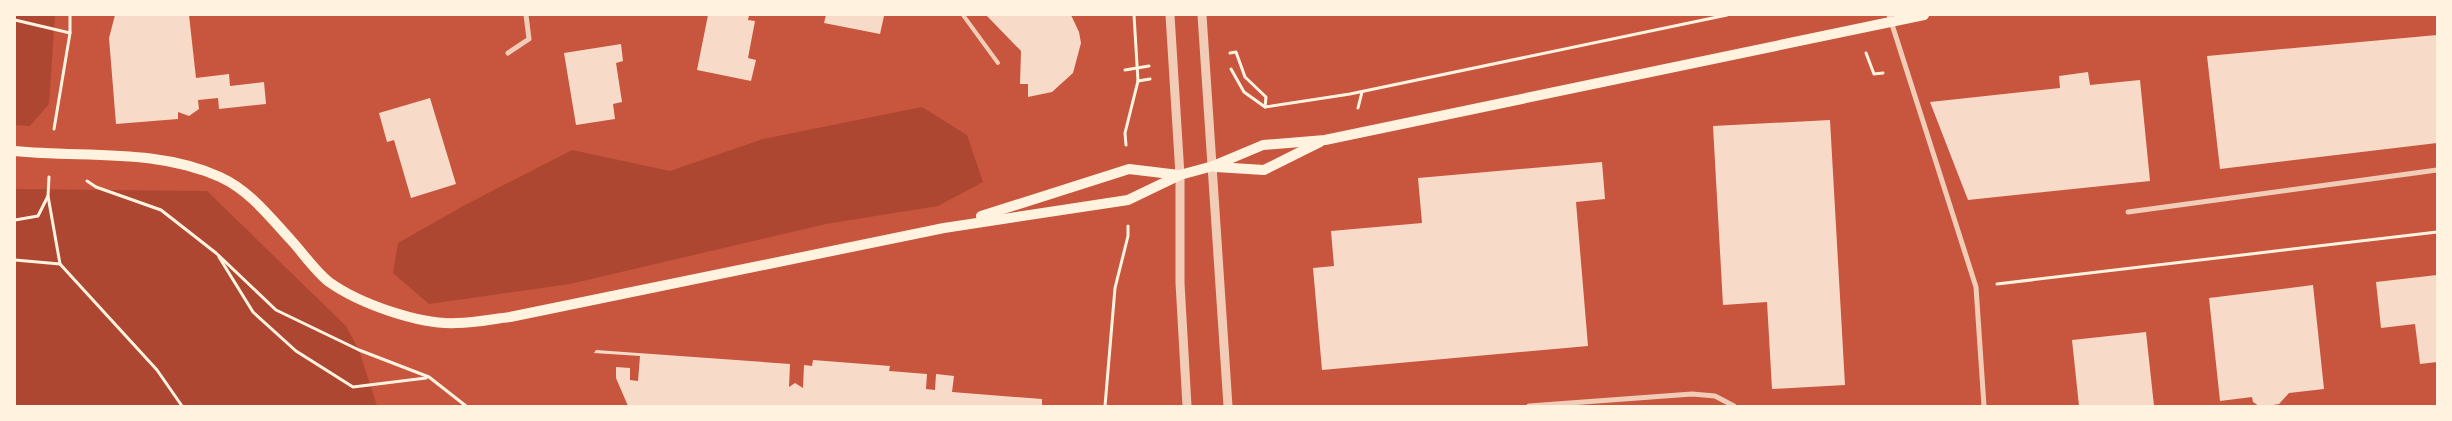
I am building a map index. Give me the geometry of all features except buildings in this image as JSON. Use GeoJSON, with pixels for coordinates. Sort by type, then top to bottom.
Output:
{"type":"FeatureCollection","features":[{"type":"Feature","properties":{"kind":"main road"},"geometry":{"type":"LineString","coordinates":[[15,151],[50,155],[138,156],[196,169],[221,178],[241,190],[264,210],[328,281],[368,303],[406,316],[456,324],[510,317],[944,228],[1128,200],[1180,175],[1213,166],[1263,145],[1325,140],[1890,18],[1924,15]]}},
{"type":"Feature","properties":{"kind":"main road"},"geometry":{"type":"LineString","coordinates":[[1213,166],[1264,170],[1325,140]]}},
{"type":"Feature","properties":{"kind":"main road"},"geometry":{"type":"LineString","coordinates":[[944,228],[1128,169],[1180,175]]}},
{"type":"Feature","properties":{"kind":"street"},"geometry":{"type":"LineString","coordinates":[[508,53],[529,39],[526,15]]}},
{"type":"Feature","properties":{"kind":"street"},"geometry":{"type":"LineString","coordinates":[[1170,15],[1180,175],[1180,283],[1187,406]]}},
{"type":"Feature","properties":{"kind":"street"},"geometry":{"type":"LineString","coordinates":[[1202,15],[1228,406]]}},
{"type":"Feature","properties":{"kind":"street"},"geometry":{"type":"LineString","coordinates":[[1890,18],[1976,287],[1984,406]]}},
{"type":"Feature","properties":{"kind":"street"},"geometry":{"type":"LineString","coordinates":[[2128,212],[2437,170]]}},
{"type":"Feature","properties":{"kind":"street"},"geometry":{"type":"LineString","coordinates":[[1529,406],[1692,394],[1715,396],[1734,406]]}},
{"type":"Feature","properties":{"kind":"lane"},"geometry":{"type":"LineString","coordinates":[[963,15],[998,63]]}},
{"type":"Feature","properties":{"kind":"path"},"geometry":{"type":"LineString","coordinates":[[70,15],[70,33],[50,155],[48,196],[60,264],[157,370],[182,406]]}},
{"type":"Feature","properties":{"kind":"path"},"geometry":{"type":"LineString","coordinates":[[1125,133],[1138,81],[1134,15]]}},
{"type":"Feature","properties":{"kind":"path"},"geometry":{"type":"LineString","coordinates":[[1229,64],[1244,92],[1265,107],[1362,92],[1728,15]]}},
{"type":"Feature","properties":{"kind":"path"},"geometry":{"type":"LineString","coordinates":[[15,20],[70,33]]}},
{"type":"Feature","properties":{"kind":"path"},"geometry":{"type":"LineString","coordinates":[[1227,54],[1236,52],[1245,76],[1266,97],[1265,107]]}},
{"type":"Feature","properties":{"kind":"path"},"geometry":{"type":"LineString","coordinates":[[1125,70],[1152,66]]}},
{"type":"Feature","properties":{"kind":"path"},"geometry":{"type":"LineString","coordinates":[[1356,114],[1362,92]]}},
{"type":"Feature","properties":{"kind":"path"},"geometry":{"type":"LineString","coordinates":[[50,155],[96,186],[161,210],[216,252],[276,310],[359,350],[429,377],[466,406]]}},
{"type":"Feature","properties":{"kind":"path"},"geometry":{"type":"LineString","coordinates":[[15,220],[38,216],[48,196]]}},
{"type":"Feature","properties":{"kind":"path"},"geometry":{"type":"LineString","coordinates":[[1976,287],[2437,232]]}},
{"type":"Feature","properties":{"kind":"path"},"geometry":{"type":"LineString","coordinates":[[1105,406],[1115,288],[1128,236]]}},
{"type":"Feature","properties":{"kind":"path"},"geometry":{"type":"LineString","coordinates":[[216,252],[253,312],[296,351],[353,387],[429,377]]}},
{"type":"Feature","properties":{"kind":"path"},"geometry":{"type":"LineString","coordinates":[[15,260],[60,264]]}},
{"type":"Feature","properties":{"kind":"shaded area"},"geometry":{"type":"Polygon","coordinates":[[[15,15],[55,15],[49,104],[30,126],[15,125],[15,15]]]}},
{"type":"Feature","properties":{"kind":"shaded area"},"geometry":{"type":"Polygon","coordinates":[[[922,107],[967,135],[983,182],[938,206],[826,224],[570,284],[429,304],[393,273],[398,243],[465,205],[572,150],[670,171],[763,139],[922,107]]]}},
{"type":"Feature","properties":{"kind":"shaded area"},"geometry":{"type":"Polygon","coordinates":[[[15,189],[207,191],[346,326],[359,350],[377,406],[15,406],[15,189]]]}}]}
